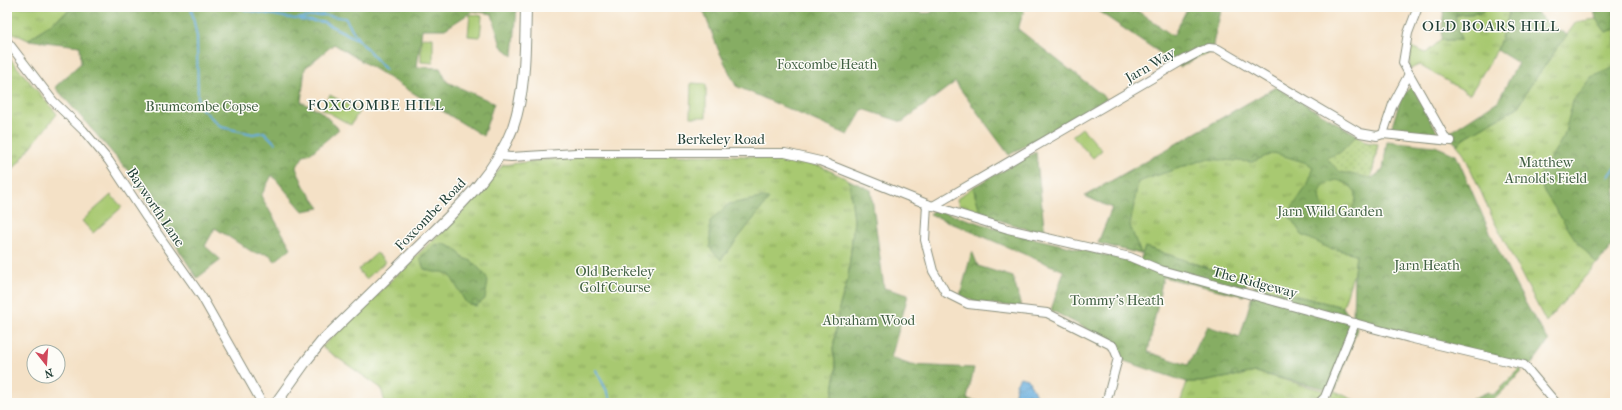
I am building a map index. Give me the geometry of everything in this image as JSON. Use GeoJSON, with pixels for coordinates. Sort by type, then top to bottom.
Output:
{"type":"FeatureCollection","features":[{"type":"Feature","properties":{"kind":"street","name":"Foxcombe Road"},"geometry":{"type":"LineString","coordinates":[[276,403],[322,341],[456,210],[488,174],[500,156],[513,126],[521,94],[524,66],[526,7]]}},
{"type":"Feature","properties":{"kind":"street"},"geometry":{"type":"LineString","coordinates":[[1383,134],[1393,104],[1409,74],[1403,63],[1406,40],[1418,7]]}},
{"type":"Feature","properties":{"kind":"street","name":"Bayworth Lane"},"geometry":{"type":"LineString","coordinates":[[7,40],[53,101],[83,130],[109,161],[202,297],[262,403]]}},
{"type":"Feature","properties":{"kind":"street","name":"Jarn Way"},"geometry":{"type":"LineString","coordinates":[[930,205],[1180,62],[1209,48],[1218,49],[1360,133],[1377,136],[1383,134],[1449,141],[1409,74]]}},
{"type":"Feature","properties":{"kind":"street","name":"Berkeley Road"},"geometry":{"type":"LineString","coordinates":[[500,156],[511,157],[584,153],[785,153],[820,161],[930,205]]}},
{"type":"Feature","properties":{"kind":"street"},"geometry":{"type":"LineString","coordinates":[[930,205],[926,240],[932,271],[946,293],[968,304],[1047,313],[1113,346],[1118,358],[1106,403]]}},
{"type":"Feature","properties":{"kind":"street","name":"The Ridgeway"},"geometry":{"type":"LineString","coordinates":[[930,205],[1008,229],[1130,258],[1161,270],[1409,338],[1524,365],[1556,403]]}},
{"type":"Feature","properties":{"kind":"street"},"geometry":{"type":"LineString","coordinates":[[1319,403],[1325,397],[1355,323]]}},
{"type":"Feature","properties":{"kind":"green space"},"geometry":{"type":"Polygon","coordinates":[[[7,7],[74,7],[28,40],[7,30],[7,7]]]}},
{"type":"Feature","properties":{"kind":"green space","name":"Brumcombe Copse"},"geometry":{"type":"Polygon","coordinates":[[[74,7],[517,7],[513,56],[501,46],[492,14],[473,11],[445,29],[422,29],[417,67],[440,68],[447,82],[494,103],[483,136],[334,44],[305,68],[301,102],[320,111],[339,129],[311,153],[304,155],[296,168],[304,186],[320,208],[303,211],[272,175],[261,196],[291,248],[275,261],[269,254],[254,253],[215,228],[205,246],[221,260],[197,278],[129,172],[55,87],[81,63],[80,46],[28,40],[74,7]]]}},
{"type":"Feature","properties":{"kind":"green space","name":"Foxcombe Heath"},"geometry":{"type":"Polygon","coordinates":[[[702,7],[917,7],[921,13],[930,13],[937,7],[1025,7],[1018,29],[1107,99],[1009,155],[955,82],[902,122],[863,109],[848,135],[736,86],[718,49],[702,7]]]}},
{"type":"Feature","properties":{"kind":"green space"},"geometry":{"type":"Polygon","coordinates":[[[1092,7],[1132,7],[1173,36],[1188,7],[1222,7],[1212,52],[1200,56],[1181,67],[1092,7]]]}},
{"type":"Feature","properties":{"kind":"green space"},"geometry":{"type":"Polygon","coordinates":[[[1444,7],[1487,7],[1481,13],[1455,15],[1461,40],[1441,40],[1444,7]]]}},
{"type":"Feature","properties":{"kind":"green space"},"geometry":{"type":"Polygon","coordinates":[[[1487,7],[1505,7],[1509,14],[1497,50],[1470,94],[1419,65],[1410,69],[1408,46],[1426,53],[1441,40],[1461,40],[1455,15],[1481,13],[1487,7]]]}},
{"type":"Feature","properties":{"kind":"green space"},"geometry":{"type":"Polygon","coordinates":[[[1505,7],[1530,7],[1549,24],[1567,35],[1528,89],[1518,107],[1464,138],[1457,145],[1447,134],[1498,101],[1518,63],[1497,50],[1509,14],[1505,7]]]}},
{"type":"Feature","properties":{"kind":"green space"},"geometry":{"type":"Polygon","coordinates":[[[1595,7],[1615,7],[1615,29],[1606,32],[1596,19],[1594,10],[1595,7]]]}},
{"type":"Feature","properties":{"kind":"green space"},"geometry":{"type":"Polygon","coordinates":[[[470,14],[482,16],[480,37],[468,36],[470,14]]]}},
{"type":"Feature","properties":{"kind":"green space","name":"Matthew Arnold's Field"},"geometry":{"type":"Polygon","coordinates":[[[1596,19],[1606,32],[1615,29],[1615,242],[1546,322],[1494,221],[1463,152],[1457,145],[1464,138],[1518,107],[1528,89],[1576,22],[1596,19]]]}},
{"type":"Feature","properties":{"kind":"green space"},"geometry":{"type":"Polygon","coordinates":[[[433,37],[433,63],[421,62],[421,38],[433,37]]]}},
{"type":"Feature","properties":{"kind":"green space"},"geometry":{"type":"Polygon","coordinates":[[[7,55],[57,114],[7,177],[7,55]]]}},
{"type":"Feature","properties":{"kind":"green space"},"geometry":{"type":"Polygon","coordinates":[[[1615,67],[1615,242],[1597,264],[1575,239],[1543,190],[1540,175],[1564,136],[1573,101],[1591,77],[1615,67]]]}},
{"type":"Feature","properties":{"kind":"green space"},"geometry":{"type":"Polygon","coordinates":[[[691,83],[706,84],[706,117],[690,117],[691,83]]]}},
{"type":"Feature","properties":{"kind":"green space"},"geometry":{"type":"Polygon","coordinates":[[[1412,86],[1439,135],[1438,139],[1393,131],[1392,126],[1402,95],[1412,86]]]}},
{"type":"Feature","properties":{"kind":"green space","name":"Jarn Wild Garden"},"geometry":{"type":"Polygon","coordinates":[[[1276,87],[1357,135],[1365,142],[1378,144],[1356,254],[1354,272],[1343,307],[1255,286],[1246,281],[1146,247],[1141,254],[1098,243],[1112,208],[1085,196],[1276,87]]]}},
{"type":"Feature","properties":{"kind":"green space","name":"Jarn Heath"},"geometry":{"type":"Polygon","coordinates":[[[1276,87],[1357,135],[1340,172],[1372,178],[1383,170],[1387,141],[1435,146],[1456,155],[1487,227],[1510,274],[1549,341],[1531,365],[1353,320],[1356,254],[1329,248],[1302,235],[1288,214],[1306,187],[1313,167],[1307,163],[1274,153],[1252,162],[1206,159],[1138,182],[1130,226],[1141,254],[1098,243],[1112,208],[1085,196],[1276,87]],[[1336,180],[1325,186],[1320,193],[1320,201],[1324,209],[1331,214],[1339,216],[1347,213],[1354,205],[1356,200],[1355,191],[1349,185],[1336,180]]]}},
{"type":"Feature","properties":{"kind":"green space"},"geometry":{"type":"Polygon","coordinates":[[[330,95],[359,111],[351,125],[322,109],[330,95]]]}},
{"type":"Feature","properties":{"kind":"green space"},"geometry":{"type":"Polygon","coordinates":[[[1082,128],[1102,150],[1093,158],[1072,136],[1082,128]]]}},
{"type":"Feature","properties":{"kind":"green space"},"geometry":{"type":"Polygon","coordinates":[[[1357,135],[1365,142],[1378,144],[1371,178],[1340,172],[1326,158],[1341,152],[1357,135]]]}},
{"type":"Feature","properties":{"kind":"green space"},"geometry":{"type":"Polygon","coordinates":[[[1036,152],[1045,235],[981,214],[973,187],[1036,152]]]}},
{"type":"Feature","properties":{"kind":"green space","name":"Old Berkeley Golf Course"},"geometry":{"type":"Polygon","coordinates":[[[727,155],[777,158],[820,166],[849,180],[854,220],[848,279],[839,308],[833,349],[836,369],[832,400],[827,403],[385,403],[381,388],[322,347],[468,206],[503,165],[575,156],[727,155]]]}},
{"type":"Feature","properties":{"kind":"green space","name":"Abraham Wood"},"geometry":{"type":"Polygon","coordinates":[[[849,180],[871,190],[884,288],[908,295],[891,358],[911,365],[974,368],[967,399],[985,403],[827,403],[832,400],[836,369],[833,349],[839,308],[848,279],[854,220],[849,180]]]}},
{"type":"Feature","properties":{"kind":"green space"},"geometry":{"type":"Polygon","coordinates":[[[973,187],[981,214],[963,208],[958,204],[958,198],[973,187]]]}},
{"type":"Feature","properties":{"kind":"green space"},"geometry":{"type":"Polygon","coordinates":[[[111,195],[122,207],[93,233],[82,221],[111,195]]]}},
{"type":"Feature","properties":{"kind":"green space"},"geometry":{"type":"Polygon","coordinates":[[[761,198],[769,199],[721,260],[710,248],[710,221],[729,204],[761,198]]]}},
{"type":"Feature","properties":{"kind":"green space","name":"Tommy's Heath"},"geometry":{"type":"Polygon","coordinates":[[[934,209],[1011,233],[1126,260],[1138,265],[1145,247],[1247,281],[1244,296],[1163,277],[1148,352],[1188,365],[1207,326],[1240,337],[1255,286],[1343,307],[1357,329],[1335,391],[1256,372],[1202,382],[1187,382],[1121,360],[1112,342],[1051,310],[1064,271],[930,214],[934,209]]]}},
{"type":"Feature","properties":{"kind":"green space"},"geometry":{"type":"Polygon","coordinates":[[[444,244],[456,249],[463,258],[472,261],[486,276],[488,281],[485,299],[476,306],[466,303],[450,275],[443,272],[434,272],[424,269],[420,258],[434,245],[444,244]]]}},
{"type":"Feature","properties":{"kind":"green space"},"geometry":{"type":"Polygon","coordinates":[[[972,251],[978,266],[1013,277],[1021,307],[980,303],[960,296],[972,251]]]}},
{"type":"Feature","properties":{"kind":"green space"},"geometry":{"type":"Polygon","coordinates":[[[377,253],[385,262],[366,279],[358,270],[377,253]]]}},
{"type":"Feature","properties":{"kind":"green space"},"geometry":{"type":"Polygon","coordinates":[[[1520,368],[1522,372],[1491,403],[1463,403],[1488,392],[1493,395],[1520,368]]]}},
{"type":"Feature","properties":{"kind":"green space"},"geometry":{"type":"Polygon","coordinates":[[[1256,372],[1325,391],[1316,403],[1180,403],[1187,382],[1202,382],[1256,372]]]}},
{"type":"Feature","properties":{"kind":"green space"},"geometry":{"type":"Polygon","coordinates":[[[1335,391],[1360,403],[1324,403],[1335,391]]]}},
{"type":"Feature","properties":{"kind":"water"},"geometry":{"type":"Polygon","coordinates":[[[1020,377],[1028,379],[1036,396],[1034,400],[1024,401],[1015,395],[1016,384],[1020,377]]]}},
{"type":"Feature","properties":{"kind":"waterway"},"geometry":{"type":"LineString","coordinates":[[191,7],[197,37],[198,105],[221,127],[253,134],[264,132],[275,143]]}},
{"type":"Feature","properties":{"kind":"waterway"},"geometry":{"type":"LineString","coordinates":[[239,7],[246,10],[295,19],[323,15],[345,18],[358,39],[386,70]]}},
{"type":"Feature","properties":{"kind":"waterway"},"geometry":{"type":"LineString","coordinates":[[300,20],[323,22],[357,39]]}},
{"type":"Feature","properties":{"kind":"waterway"},"geometry":{"type":"LineString","coordinates":[[1608,177],[1615,168]]}},
{"type":"Feature","properties":{"kind":"waterway"},"geometry":{"type":"LineString","coordinates":[[596,370],[613,403]]}},
{"type":"Feature","properties":{"kind":"district","name":"OLD BOARS HILL"},"geometry":{"type":"Point","coordinates":[1491,26]}},
{"type":"Feature","properties":{"kind":"district","name":"FOXCOMBE HILL"},"geometry":{"type":"Point","coordinates":[376,105]}}]}
